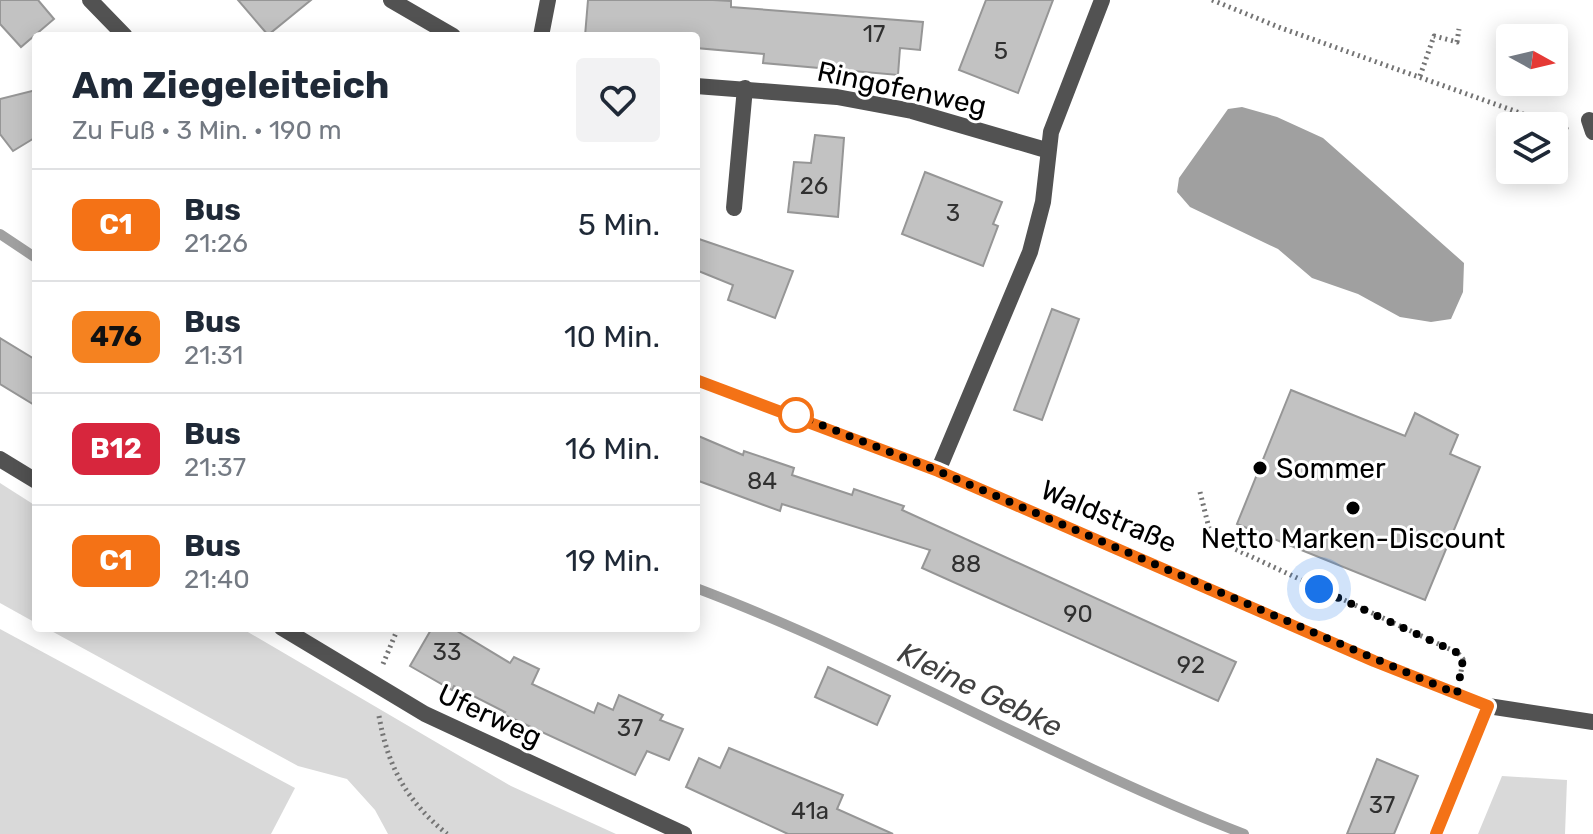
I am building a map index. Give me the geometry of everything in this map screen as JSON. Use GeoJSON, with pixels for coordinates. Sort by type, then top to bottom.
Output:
{"type":"FeatureCollection","features":[{"type":"Feature","properties":{"kind":"street"},"geometry":{"type":"LineString","coordinates":[[90,0],[121,32]]}},
{"type":"Feature","properties":{"kind":"street"},"geometry":{"type":"LineString","coordinates":[[391,0],[446,32]]}},
{"type":"Feature","properties":{"kind":"street"},"geometry":{"type":"LineString","coordinates":[[542,32],[548,0]]}},
{"type":"Feature","properties":{"kind":"street"},"geometry":{"type":"LineString","coordinates":[[938,471],[1030,252],[1043,202],[1046,150],[1102,0]]}},
{"type":"Feature","properties":{"kind":"street","name":"Ringofenweg"},"geometry":{"type":"LineString","coordinates":[[700,86],[837,97],[912,111],[1046,150]]}},
{"type":"Feature","properties":{"kind":"street"},"geometry":{"type":"LineString","coordinates":[[734,208],[745,88]]}},
{"type":"Feature","properties":{"kind":"street","name":"Waldstraße"},"geometry":{"type":"LineString","coordinates":[[700,382],[938,471],[1488,706],[1593,722]]}},
{"type":"Feature","properties":{"kind":"street"},"geometry":{"type":"LineString","coordinates":[[0,459],[32,479]]}},
{"type":"Feature","properties":{"kind":"street","name":"Uferweg"},"geometry":{"type":"LineString","coordinates":[[289,632],[454,728],[684,834]]}},
{"type":"Feature","properties":{"kind":"street"},"geometry":{"type":"LineString","coordinates":[[1436,834],[1488,706]]}},
{"type":"Feature","properties":{"kind":"path"},"geometry":{"type":"LineString","coordinates":[[1212,0],[1573,133]]}},
{"type":"Feature","properties":{"kind":"path"},"geometry":{"type":"LineString","coordinates":[[1420,76],[1434,36],[1457,42],[1459,29]]}},
{"type":"Feature","properties":{"kind":"path"},"geometry":{"type":"LineString","coordinates":[[1200,492],[1209,528],[1222,543],[1458,653],[1463,659],[1457,694]]}},
{"type":"Feature","properties":{"kind":"path"},"geometry":{"type":"LineString","coordinates":[[396,632],[374,684],[381,724],[400,785],[425,816],[447,834]]}},
{"type":"Feature","properties":{"kind":"shaded area"},"geometry":{"type":"Polygon","coordinates":[[[1242,107],[1277,117],[1323,138],[1464,263],[1463,292],[1451,319],[1431,322],[1400,317],[1358,294],[1312,278],[1278,249],[1190,207],[1177,192],[1179,178],[1228,109],[1242,107]]]}},
{"type":"Feature","properties":{"kind":"shaded area"},"geometry":{"type":"Polygon","coordinates":[[[0,483],[32,503],[32,621],[0,603],[0,483]]]}},
{"type":"Feature","properties":{"kind":"shaded area"},"geometry":{"type":"Polygon","coordinates":[[[0,629],[295,788],[271,834],[0,834],[0,629]]]}},
{"type":"Feature","properties":{"kind":"shaded area"},"geometry":{"type":"Polygon","coordinates":[[[53,632],[248,632],[511,786],[616,834],[388,834],[375,810],[347,779],[298,766],[53,632]]]}},
{"type":"Feature","properties":{"kind":"shaded area"},"geometry":{"type":"Polygon","coordinates":[[[1502,776],[1567,780],[1565,834],[1478,834],[1502,776]]]}},
{"type":"Feature","properties":{"kind":"building"},"geometry":{"type":"Polygon","coordinates":[[[0,0],[38,0],[54,19],[39,32],[32,32],[32,38],[21,47],[0,24],[0,0]]]}},
{"type":"Feature","properties":{"kind":"building"},"geometry":{"type":"Polygon","coordinates":[[[238,0],[311,0],[272,32],[265,32],[238,0]]]}},
{"type":"Feature","properties":{"kind":"building"},"geometry":{"type":"Polygon","coordinates":[[[588,0],[731,1],[731,7],[923,22],[920,50],[900,48],[898,75],[763,63],[764,54],[700,48],[700,32],[585,32],[588,0]]]}},
{"type":"Feature","properties":{"kind":"building"},"geometry":{"type":"Polygon","coordinates":[[[986,0],[1053,0],[1018,93],[959,70],[986,0]]]}},
{"type":"Feature","properties":{"kind":"building"},"geometry":{"type":"Polygon","coordinates":[[[32,91],[32,139],[13,151],[0,134],[0,99],[32,91]]]}},
{"type":"Feature","properties":{"kind":"building"},"geometry":{"type":"Polygon","coordinates":[[[815,135],[844,138],[838,217],[788,212],[794,162],[811,163],[815,135]]]}},
{"type":"Feature","properties":{"kind":"building"},"geometry":{"type":"Polygon","coordinates":[[[925,172],[1002,202],[993,224],[998,226],[983,266],[902,234],[925,172]]]}},
{"type":"Feature","properties":{"kind":"building"},"geometry":{"type":"Polygon","coordinates":[[[700,239],[793,271],[775,318],[728,300],[733,285],[700,272],[700,239]]]}},
{"type":"Feature","properties":{"kind":"building"},"geometry":{"type":"Polygon","coordinates":[[[1052,309],[1079,319],[1042,420],[1014,410],[1052,309]]]}},
{"type":"Feature","properties":{"kind":"building"},"geometry":{"type":"Polygon","coordinates":[[[0,338],[32,358],[32,404],[0,384],[0,338]]]}},
{"type":"Feature","properties":{"kind":"building","name":"Netto Marken-Discount"},"geometry":{"type":"Polygon","coordinates":[[[1291,390],[1405,436],[1415,413],[1458,435],[1450,454],[1480,467],[1425,600],[1237,524],[1291,390]]]}},
{"type":"Feature","properties":{"kind":"building"},"geometry":{"type":"Polygon","coordinates":[[[700,437],[743,455],[744,451],[794,468],[792,475],[852,495],[854,489],[904,506],[902,510],[1236,662],[1218,701],[922,568],[930,550],[782,504],[780,511],[700,481],[700,437]]]}},
{"type":"Feature","properties":{"kind":"building"},"geometry":{"type":"Polygon","coordinates":[[[430,632],[459,632],[510,663],[514,657],[539,669],[532,684],[594,713],[598,703],[613,710],[619,695],[663,715],[660,720],[683,729],[669,760],[647,751],[635,775],[503,714],[505,712],[454,686],[452,690],[410,666],[430,632]]]}},
{"type":"Feature","properties":{"kind":"building"},"geometry":{"type":"Polygon","coordinates":[[[828,667],[890,696],[877,725],[815,697],[828,667]]]}},
{"type":"Feature","properties":{"kind":"building"},"geometry":{"type":"Polygon","coordinates":[[[729,748],[843,795],[837,809],[893,834],[788,834],[686,787],[699,758],[720,768],[729,748]]]}},
{"type":"Feature","properties":{"kind":"building"},"geometry":{"type":"Polygon","coordinates":[[[1377,759],[1418,776],[1394,834],[1347,834],[1377,759]]]}},
{"type":"Feature","properties":{"kind":"waterway","name":"Kleine Gebke"},"geometry":{"type":"LineString","coordinates":[[0,234],[32,255]]}},
{"type":"Feature","properties":{"kind":"waterway","name":"Kleine Gebke"},"geometry":{"type":"LineString","coordinates":[[700,590],[835,646],[1106,775],[1244,834]]}},
{"type":"Feature","properties":{"kind":"bus line","name":"C1"},"geometry":{"type":"LineString","coordinates":[[700,382],[796,415],[938,471],[1374,661],[1488,706],[1436,834]]}},
{"type":"Feature","properties":{"kind":"place","name":"Sommer"},"geometry":{"type":"Point","coordinates":[1260,468]}},
{"type":"Feature","properties":{"kind":"place","name":"Netto Marken-Discount"},"geometry":{"type":"Point","coordinates":[1353,508]}},
{"type":"Feature","properties":{"kind":"route"},"geometry":{"type":"LineString","coordinates":[[796,415],[938,471],[1374,661],[1457,694],[1463,659],[1458,653],[1319,589]]}}]}
